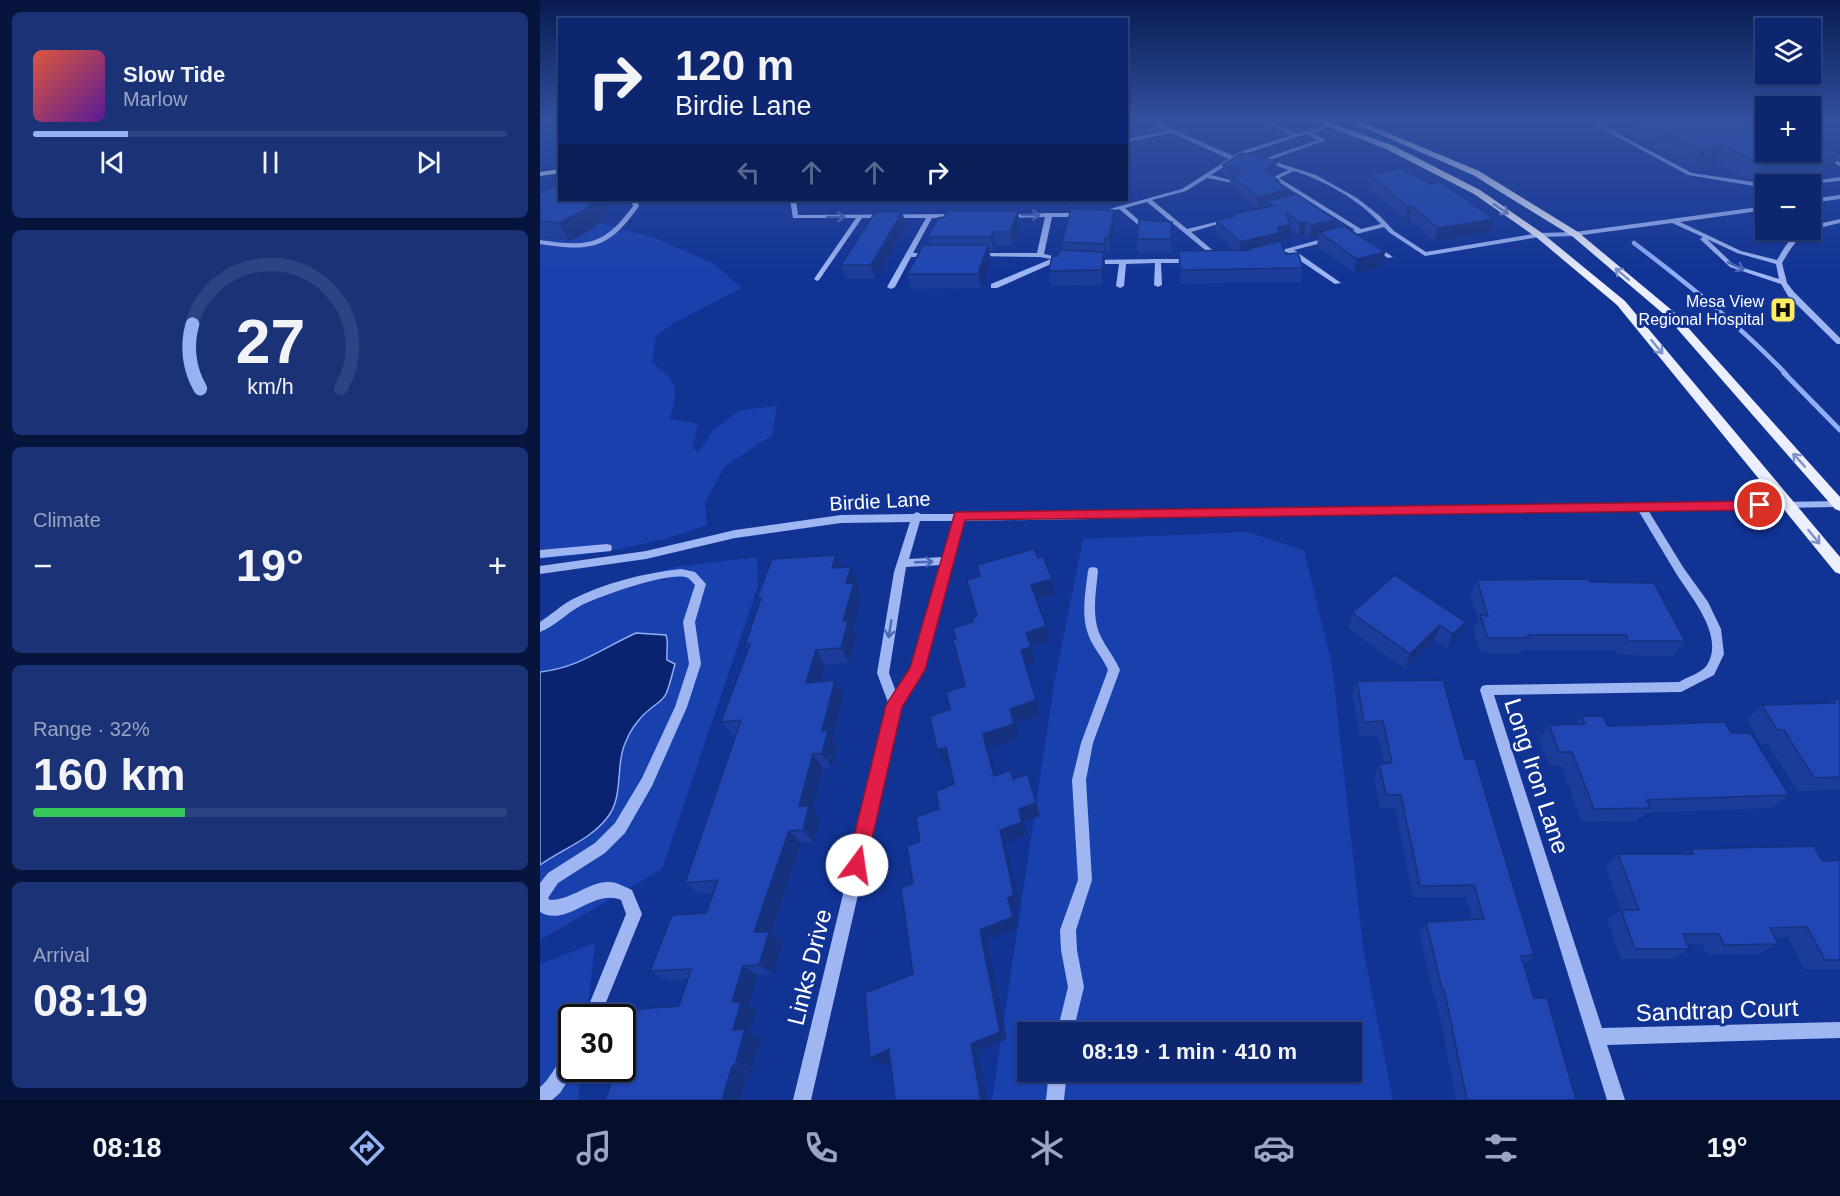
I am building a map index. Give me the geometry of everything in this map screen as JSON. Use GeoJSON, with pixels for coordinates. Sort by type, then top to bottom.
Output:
{"type":"FeatureCollection","features":[{"type":"Feature","properties":{"kind":"main road"},"geometry":{"type":"LineString","coordinates":[[540,174],[558,171]]}},
{"type":"Feature","properties":{"kind":"main road"},"geometry":{"type":"LineString","coordinates":[[1437,171],[1477,192],[1539,235],[1621,303],[1840,568]]}},
{"type":"Feature","properties":{"kind":"main road"},"geometry":{"type":"LineString","coordinates":[[1472,171],[1575,234],[1670,314],[1839,505]]}},
{"type":"Feature","properties":{"kind":"street"},"geometry":{"type":"LineString","coordinates":[[1002,216],[1092,215],[1184,190],[1213,171]]}},
{"type":"Feature","properties":{"kind":"street"},"geometry":{"type":"LineString","coordinates":[[1289,171],[1275,178],[1309,199],[1390,257]]}},
{"type":"Feature","properties":{"kind":"street"},"geometry":{"type":"LineString","coordinates":[[1300,171],[1356,199],[1378,217],[1383,225],[1425,254],[1539,235],[1575,234],[1755,210]]}},
{"type":"Feature","properties":{"kind":"street"},"geometry":{"type":"LineString","coordinates":[[1684,171],[1755,184]]}},
{"type":"Feature","properties":{"kind":"street"},"geometry":{"type":"LineString","coordinates":[[1729,174],[1755,188]]}},
{"type":"Feature","properties":{"kind":"street"},"geometry":{"type":"LineString","coordinates":[[1207,176],[1236,183]]}},
{"type":"Feature","properties":{"kind":"street"},"geometry":{"type":"LineString","coordinates":[[1821,181],[1840,179]]}},
{"type":"Feature","properties":{"kind":"street"},"geometry":{"type":"LineString","coordinates":[[1821,200],[1840,197]]}},
{"type":"Feature","properties":{"kind":"street"},"geometry":{"type":"LineString","coordinates":[[1298,202],[1309,199]]}},
{"type":"Feature","properties":{"kind":"street"},"geometry":{"type":"LineString","coordinates":[[1080,262],[1217,261],[1213,253],[1148,200]]}},
{"type":"Feature","properties":{"kind":"street"},"geometry":{"type":"LineString","coordinates":[[540,242],[572,248],[607,241],[630,215],[636,206],[634,201]]}},
{"type":"Feature","properties":{"kind":"street"},"geometry":{"type":"LineString","coordinates":[[793,201],[795,217],[966,216]]}},
{"type":"Feature","properties":{"kind":"street"},"geometry":{"type":"LineString","coordinates":[[1120,207],[1149,232]]}},
{"type":"Feature","properties":{"kind":"street"},"geometry":{"type":"LineString","coordinates":[[1040,255],[1049,215]]}},
{"type":"Feature","properties":{"kind":"street"},"geometry":{"type":"LineString","coordinates":[[891,287],[930,216]]}},
{"type":"Feature","properties":{"kind":"street"},"geometry":{"type":"LineString","coordinates":[[1186,231],[1242,216]]}},
{"type":"Feature","properties":{"kind":"street"},"geometry":{"type":"LineString","coordinates":[[817,279],[860,217]]}},
{"type":"Feature","properties":{"kind":"street"},"geometry":{"type":"LineString","coordinates":[[1674,221],[1739,252],[1779,263]]}},
{"type":"Feature","properties":{"kind":"street"},"geometry":{"type":"LineString","coordinates":[[1821,226],[1840,221]]}},
{"type":"Feature","properties":{"kind":"street"},"geometry":{"type":"LineString","coordinates":[[1257,257],[1383,225]]}},
{"type":"Feature","properties":{"kind":"street"},"geometry":{"type":"LineString","coordinates":[[1698,234],[1732,266],[1783,283]]}},
{"type":"Feature","properties":{"kind":"street"},"geometry":{"type":"LineString","coordinates":[[1793,240],[1779,263],[1783,283],[1798,303],[1840,342]]}},
{"type":"Feature","properties":{"kind":"street"},"geometry":{"type":"LineString","coordinates":[[1288,249],[1337,284]]}},
{"type":"Feature","properties":{"kind":"street"},"geometry":{"type":"LineString","coordinates":[[908,255],[944,255]]}},
{"type":"Feature","properties":{"kind":"street"},"geometry":{"type":"LineString","coordinates":[[968,255],[1040,255],[1069,262]]}},
{"type":"Feature","properties":{"kind":"street"},"geometry":{"type":"LineString","coordinates":[[994,286],[1057,259]]}},
{"type":"Feature","properties":{"kind":"street"},"geometry":{"type":"LineString","coordinates":[[1158,261],[1158,285]]}},
{"type":"Feature","properties":{"kind":"street"},"geometry":{"type":"LineString","coordinates":[[1120,286],[1123,262]]}},
{"type":"Feature","properties":{"kind":"street","name":"Birdie Lane"},"geometry":{"type":"LineString","coordinates":[[540,570],[646,555],[735,534],[841,519],[960,515],[1839,505]]}},
{"type":"Feature","properties":{"kind":"street","name":"Long Iron Lane"},"geometry":{"type":"LineString","coordinates":[[1616,1100],[1486,690],[1681,687],[1710,671],[1718,654],[1715,629],[1704,604],[1679,570],[1641,507]]}},
{"type":"Feature","properties":{"kind":"street","name":"Links Drive"},"geometry":{"type":"LineString","coordinates":[[802,1100],[895,705],[918,670],[960,515]]}},
{"type":"Feature","properties":{"kind":"street"},"geometry":{"type":"LineString","coordinates":[[895,705],[883,673],[902,563],[917,516]]}},
{"type":"Feature","properties":{"kind":"street"},"geometry":{"type":"LineString","coordinates":[[540,554],[607,548]]}},
{"type":"Feature","properties":{"kind":"street"},"geometry":{"type":"LineString","coordinates":[[902,563],[946,561]]}},
{"type":"Feature","properties":{"kind":"street"},"geometry":{"type":"LineString","coordinates":[[1067,1022],[1076,987],[1068,930],[1085,880],[1079,780],[1087,743],[1114,670],[1109,656],[1097,641],[1090,621],[1093,571]]}},
{"type":"Feature","properties":{"kind":"street"},"geometry":{"type":"LineString","coordinates":[[540,627],[554,621],[572,605],[603,590],[676,574],[690,574],[701,584],[689,622],[695,664],[681,707],[646,782],[620,828],[600,848],[553,878],[540,898],[546,909],[566,906],[589,894],[615,888],[627,895],[634,914],[597,1004]]}},
{"type":"Feature","properties":{"kind":"street","name":"Sandtrap Court"},"geometry":{"type":"LineString","coordinates":[[1596,1037],[1840,1030]]}},
{"type":"Feature","properties":{"kind":"street"},"geometry":{"type":"LineString","coordinates":[[540,1098],[554,1087],[558,1081]]}},
{"type":"Feature","properties":{"kind":"street"},"geometry":{"type":"LineString","coordinates":[[1055,1100],[1057,1082]]}},
{"type":"Feature","properties":{"kind":"shaded area"},"geometry":{"type":"Polygon","coordinates":[[[540,224],[602,224],[652,237],[713,263],[742,288],[674,323],[656,336],[652,362],[667,376],[674,387],[674,400],[669,419],[698,423],[692,448],[699,452],[713,430],[740,410],[777,406],[772,435],[724,467],[705,503],[707,525],[625,548],[540,559],[540,224]]]}},
{"type":"Feature","properties":{"kind":"shaded area"},"geometry":{"type":"Polygon","coordinates":[[[1247,532],[1304,550],[1332,665],[1363,948],[1393,1100],[992,1100],[1054,684],[1083,539],[1247,532]]]}},
{"type":"Feature","properties":{"kind":"shaded area"},"geometry":{"type":"Polygon","coordinates":[[[757,557],[758,586],[662,869],[540,940],[540,620],[594,590],[675,567],[757,557]]]}},
{"type":"Feature","properties":{"kind":"shaded area"},"geometry":{"type":"Polygon","coordinates":[[[636,633],[666,635],[667,660],[675,664],[667,691],[662,699],[640,719],[629,735],[621,759],[616,800],[607,818],[584,838],[540,865],[540,672],[578,662],[636,633]]]}},
{"type":"Feature","properties":{"kind":"shaded area"},"geometry":{"type":"Polygon","coordinates":[[[595,943],[588,1004],[558,1004],[558,1082],[580,1082],[578,1100],[540,1100],[540,964],[595,943]]]}},
{"type":"Feature","properties":{"kind":"building"},"geometry":{"type":"Polygon","coordinates":[[[1240,171],[1267,171],[1288,189],[1258,197],[1230,174],[1240,175],[1240,171]]]}},
{"type":"Feature","properties":{"kind":"building"},"geometry":{"type":"Polygon","coordinates":[[[1386,171],[1407,171],[1430,184],[1440,182],[1494,219],[1438,228],[1412,206],[1408,207],[1370,175],[1386,171]]]}},
{"type":"Feature","properties":{"kind":"building"},"geometry":{"type":"Polygon","coordinates":[[[558,186],[558,201],[593,201],[584,210],[559,223],[540,221],[540,193],[558,186]]]}},
{"type":"Feature","properties":{"kind":"building"},"geometry":{"type":"Polygon","coordinates":[[[1297,194],[1335,220],[1311,225],[1306,222],[1300,223],[1286,212],[1290,225],[1278,227],[1279,233],[1240,242],[1216,220],[1235,216],[1232,214],[1273,206],[1266,201],[1297,194]]]}},
{"type":"Feature","properties":{"kind":"building"},"geometry":{"type":"Polygon","coordinates":[[[1071,209],[1114,210],[1109,238],[1105,238],[1104,244],[1062,242],[1071,209]]]}},
{"type":"Feature","properties":{"kind":"building"},"geometry":{"type":"Polygon","coordinates":[[[947,211],[1018,211],[1010,232],[993,232],[991,237],[927,237],[938,218],[944,217],[947,211]]]}},
{"type":"Feature","properties":{"kind":"building"},"geometry":{"type":"Polygon","coordinates":[[[875,212],[902,212],[871,265],[841,265],[875,212]]]}},
{"type":"Feature","properties":{"kind":"building"},"geometry":{"type":"Polygon","coordinates":[[[1139,220],[1172,222],[1171,239],[1137,239],[1139,220]]]}},
{"type":"Feature","properties":{"kind":"building"},"geometry":{"type":"Polygon","coordinates":[[[1344,226],[1385,252],[1357,259],[1319,232],[1344,226]]]}},
{"type":"Feature","properties":{"kind":"building"},"geometry":{"type":"Polygon","coordinates":[[[1281,241],[1285,254],[1298,253],[1303,268],[1180,270],[1179,251],[1249,250],[1281,241]]]}},
{"type":"Feature","properties":{"kind":"building"},"geometry":{"type":"Polygon","coordinates":[[[923,245],[988,245],[978,274],[907,274],[923,245]]]}},
{"type":"Feature","properties":{"kind":"building"},"geometry":{"type":"Polygon","coordinates":[[[1059,250],[1104,252],[1102,270],[1049,271],[1052,256],[1058,256],[1059,250]]]}},
{"type":"Feature","properties":{"kind":"building"},"geometry":{"type":"Polygon","coordinates":[[[1034,549],[1038,558],[1043,556],[1052,579],[1031,585],[1046,626],[1026,633],[1031,647],[1021,650],[1036,700],[1010,709],[1014,724],[983,734],[994,776],[1011,770],[1013,779],[1028,774],[1036,803],[1019,809],[1022,822],[1000,830],[1014,895],[1008,898],[1013,917],[980,930],[1000,1032],[971,1044],[981,1100],[895,1100],[889,1049],[870,1058],[865,993],[913,974],[901,888],[913,883],[907,846],[920,841],[916,817],[939,809],[936,791],[954,784],[946,747],[937,750],[930,716],[950,709],[946,692],[965,686],[953,639],[956,639],[953,628],[973,622],[972,618],[977,616],[967,580],[980,576],[977,565],[1034,549]]]}},
{"type":"Feature","properties":{"kind":"building"},"geometry":{"type":"Polygon","coordinates":[[[836,555],[832,568],[851,567],[846,583],[854,583],[843,621],[848,621],[841,648],[816,650],[806,683],[835,680],[822,731],[828,730],[822,754],[813,754],[799,806],[809,806],[803,830],[789,831],[754,932],[769,932],[759,965],[743,966],[732,1002],[741,1002],[733,1030],[745,1029],[735,1066],[732,1066],[722,1100],[605,1100],[612,1082],[636,1082],[636,1017],[639,1009],[679,1006],[691,969],[650,971],[672,915],[706,913],[718,880],[685,883],[741,720],[721,722],[750,644],[745,645],[761,598],[757,598],[772,559],[836,555]]]}},
{"type":"Feature","properties":{"kind":"building"},"geometry":{"type":"Polygon","coordinates":[[[1395,575],[1466,622],[1453,634],[1440,625],[1410,654],[1352,613],[1395,575]]]}},
{"type":"Feature","properties":{"kind":"building"},"geometry":{"type":"Polygon","coordinates":[[[1589,579],[1590,582],[1654,583],[1685,641],[1628,641],[1626,635],[1528,635],[1529,638],[1488,638],[1480,615],[1488,616],[1477,580],[1589,579]]]}},
{"type":"Feature","properties":{"kind":"building"},"geometry":{"type":"Polygon","coordinates":[[[1443,680],[1465,759],[1475,759],[1534,955],[1521,956],[1534,998],[1547,998],[1576,1100],[1467,1100],[1444,989],[1442,989],[1426,922],[1484,919],[1474,885],[1420,886],[1401,795],[1386,795],[1379,764],[1392,763],[1383,721],[1364,722],[1357,681],[1443,680]]]}},
{"type":"Feature","properties":{"kind":"building"},"geometry":{"type":"Polygon","coordinates":[[[1840,699],[1840,777],[1814,778],[1784,730],[1777,730],[1762,705],[1835,703],[1832,700],[1840,699]]]}},
{"type":"Feature","properties":{"kind":"building"},"geometry":{"type":"Polygon","coordinates":[[[1582,716],[1603,716],[1608,726],[1725,722],[1731,733],[1751,733],[1789,795],[1647,800],[1650,808],[1594,809],[1572,752],[1559,752],[1549,725],[1585,724],[1582,716]]]}},
{"type":"Feature","properties":{"kind":"building"},"geometry":{"type":"Polygon","coordinates":[[[1814,846],[1822,861],[1840,860],[1840,960],[1825,960],[1807,927],[1770,928],[1778,944],[1724,945],[1719,934],[1683,934],[1689,949],[1635,949],[1621,910],[1639,910],[1618,854],[1693,854],[1691,849],[1814,846]]]}},
{"type":"Feature","properties":{"kind":"waterway"},"geometry":{"type":"LineString","coordinates":[[1634,243],[1713,306],[1786,374]]}},
{"type":"Feature","properties":{"kind":"waterway"},"geometry":{"type":"LineString","coordinates":[[1784,373],[1840,430]]}},
{"type":"Feature","properties":{"kind":"place","name":"Mesa View Regional Hospital"},"geometry":{"type":"Point","coordinates":[1783,310]}},
{"type":"Feature","properties":{"kind":"route"},"geometry":{"type":"LineString","coordinates":[[857,865],[895,705],[918,670],[960,515],[1760,505]]}}]}
